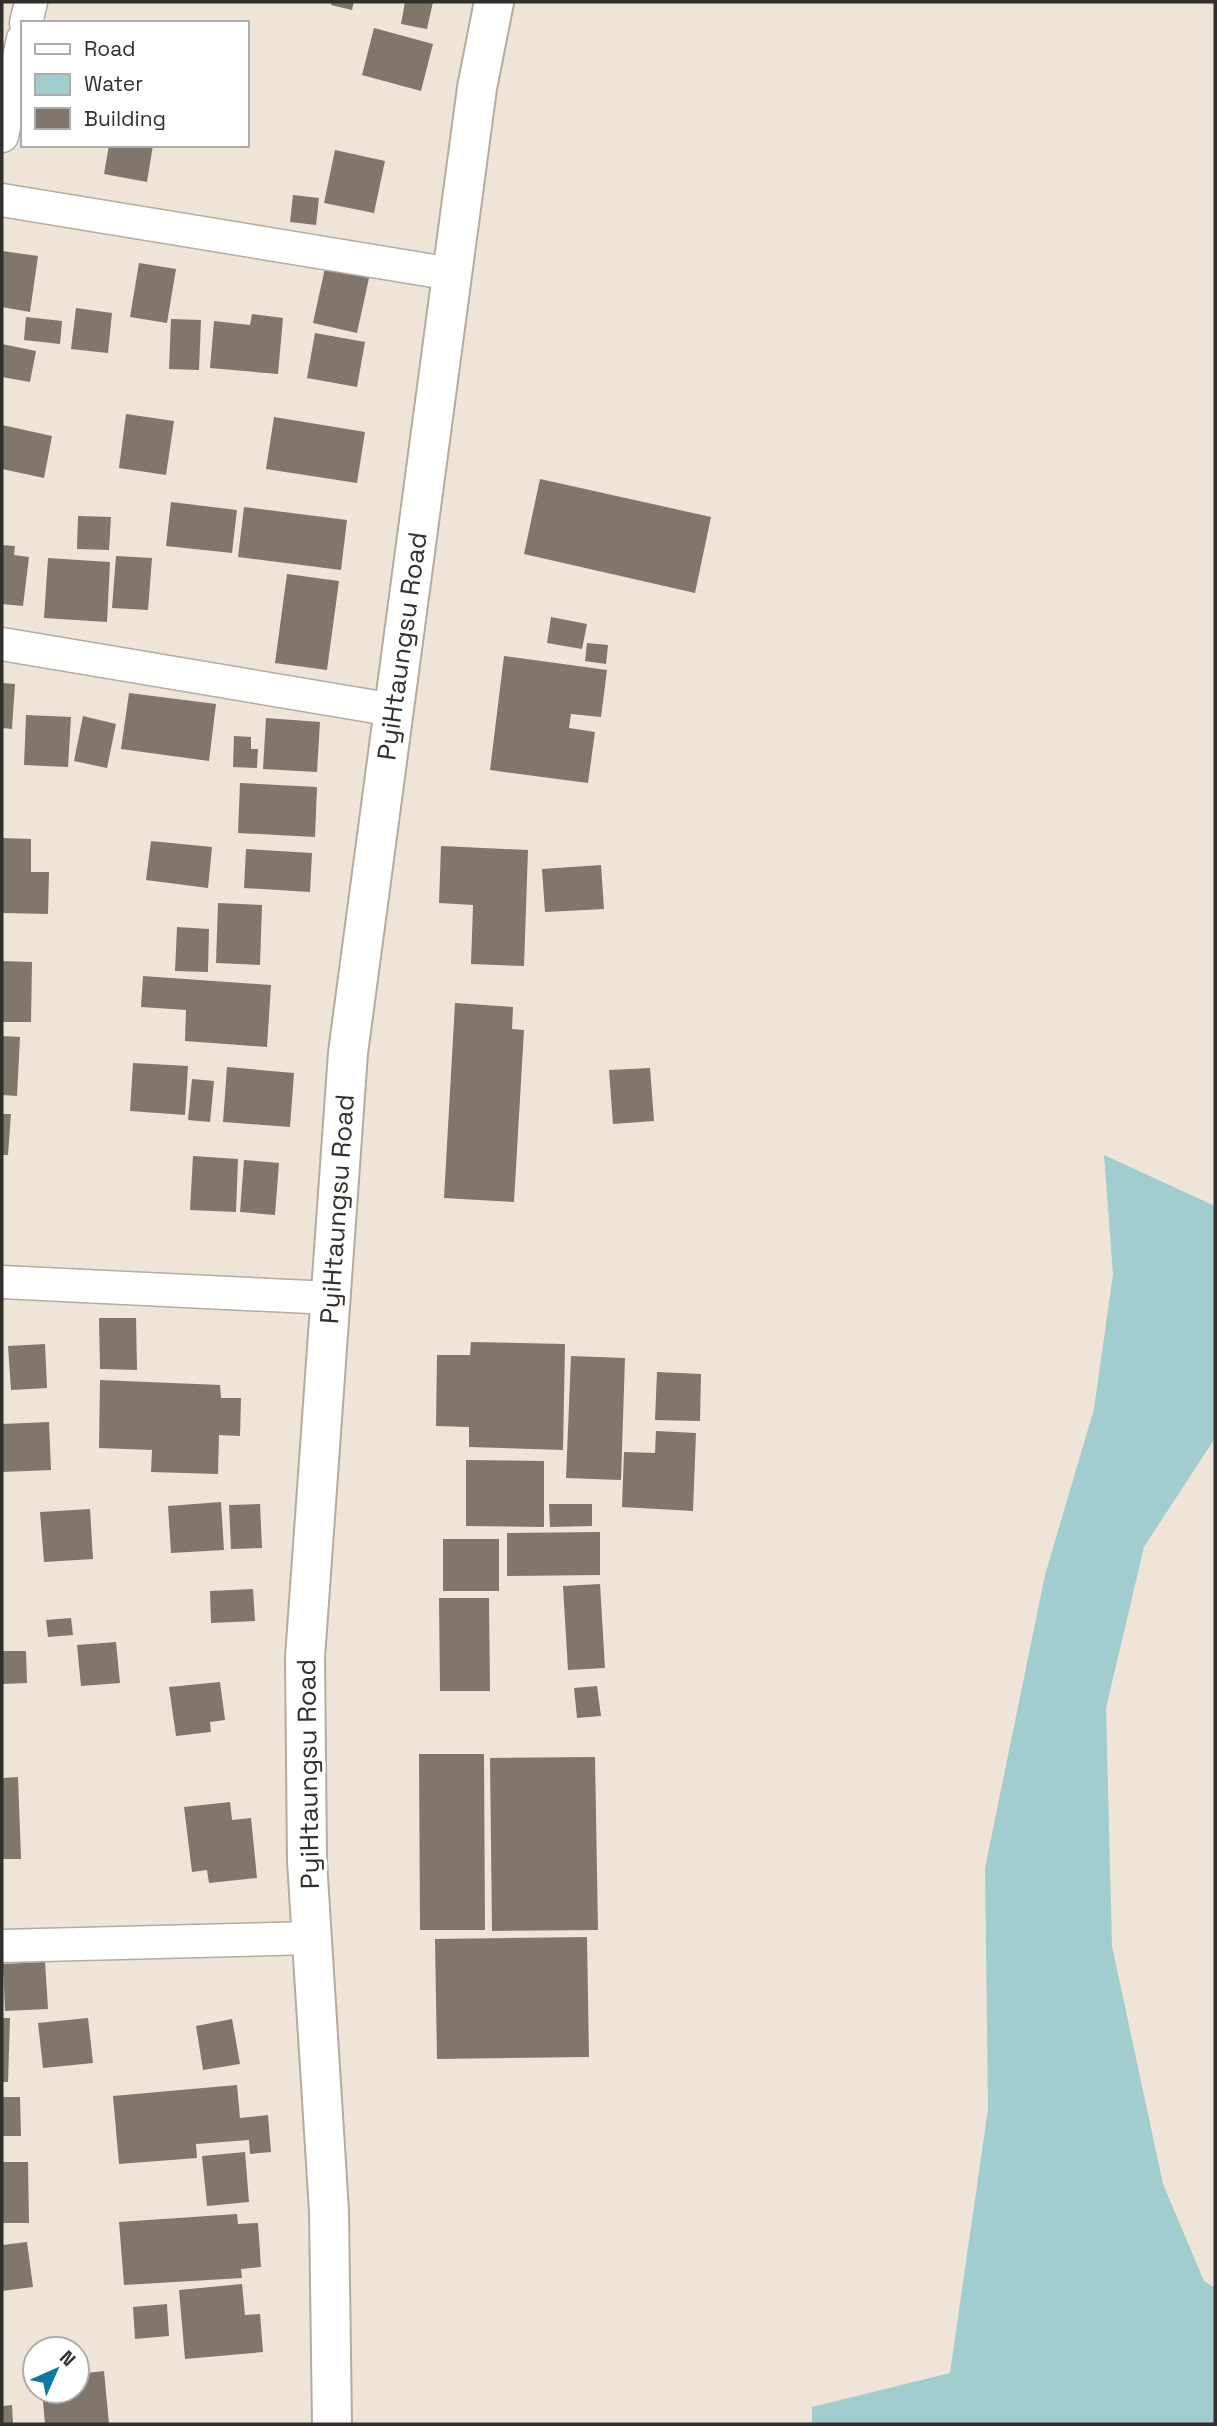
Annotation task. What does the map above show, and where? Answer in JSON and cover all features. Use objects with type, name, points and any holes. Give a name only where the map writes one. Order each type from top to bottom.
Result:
[{"type":"highway","name":"PyiHtaungsu Road","points":[[332,2424],[329,2211],[307,1861],[305,1658],[348,1053],[477,88],[494,2]]},
{"type":"street","points":[[26,21],[31,2]]},
{"type":"street","points":[[2,136],[21,48]]},
{"type":"street","points":[[2,200],[452,274]]},
{"type":"street","points":[[2,644],[394,710]]},
{"type":"street","points":[[2,1282],[330,1298]]},
{"type":"street","points":[[2,1946],[312,1938]]},
{"type":"water","points":[[1104,1155],[1215,1206],[1215,1438],[1144,1547],[1106,1708],[1112,1946],[1163,2184],[1204,2281],[1215,2288],[1215,2424],[812,2424],[812,2407],[950,2373],[988,2109],[985,1868],[1045,1575],[1094,1409],[1113,1274]]},
{"type":"building","points":[[332,2],[354,2],[352,10],[331,5]]},
{"type":"building","points":[[405,2],[433,2],[427,29],[401,24]]},
{"type":"building","points":[[374,28],[433,44],[421,91],[362,75]]},
{"type":"building","points":[[109,147],[153,147],[147,182],[104,174]]},
{"type":"building","points":[[335,150],[385,161],[374,213],[324,203]]},
{"type":"building","points":[[293,195],[319,198],[316,225],[290,222]]},
{"type":"building","points":[[2,251],[38,256],[30,312],[2,307]]},
{"type":"building","points":[[139,263],[176,269],[167,323],[130,317]]},
{"type":"building","points":[[325,268],[369,278],[357,333],[313,323]]},
{"type":"building","points":[[76,308],[112,313],[108,353],[71,349]]},
{"type":"building","points":[[252,314],[283,318],[278,374],[210,368],[214,321],[250,325]]},
{"type":"building","points":[[26,317],[62,321],[60,344],[24,340]]},
{"type":"building","points":[[171,319],[201,320],[199,370],[169,369]]},
{"type":"building","points":[[315,333],[365,342],[357,387],[307,378]]},
{"type":"building","points":[[2,344],[36,351],[30,382],[2,377]]},
{"type":"building","points":[[126,414],[174,421],[166,475],[119,468]]},
{"type":"building","points":[[274,417],[365,432],[357,483],[266,469]]},
{"type":"building","points":[[2,425],[52,436],[44,478],[2,469]]},
{"type":"building","points":[[540,479],[711,517],[695,593],[524,554]]},
{"type":"building","points":[[171,502],[237,510],[232,553],[166,546]]},
{"type":"building","points":[[244,507],[347,520],[341,570],[238,557]]},
{"type":"building","points":[[78,516],[111,517],[109,550],[77,549]]},
{"type":"building","points":[[2,545],[15,546],[14,555],[29,557],[23,606],[2,604]]},
{"type":"building","points":[[116,556],[152,558],[148,610],[112,608]]},
{"type":"building","points":[[48,558],[110,562],[107,622],[44,618]]},
{"type":"building","points":[[287,574],[339,581],[327,670],[275,663]]},
{"type":"building","points":[[551,617],[587,624],[582,649],[547,643]]},
{"type":"building","points":[[587,643],[608,645],[606,664],[585,661]]},
{"type":"building","points":[[504,656],[607,670],[601,717],[571,714],[569,728],[595,732],[588,783],[490,770]]},
{"type":"building","points":[[2,683],[15,684],[12,729],[2,728]]},
{"type":"building","points":[[129,693],[216,704],[209,761],[121,749]]},
{"type":"building","points":[[26,715],[71,717],[68,767],[24,765]]},
{"type":"building","points":[[83,716],[116,724],[107,768],[74,761]]},
{"type":"building","points":[[266,718],[320,722],[317,772],[263,769]]},
{"type":"building","points":[[234,736],[251,737],[251,749],[258,749],[257,768],[233,767]]},
{"type":"building","points":[[240,783],[317,787],[315,837],[238,833]]},
{"type":"building","points":[[2,838],[31,839],[31,872],[49,872],[48,914],[2,913]]},
{"type":"building","points":[[151,841],[212,847],[208,888],[146,880]]},
{"type":"building","points":[[441,846],[528,850],[524,966],[471,964],[473,905],[439,903]]},
{"type":"building","points":[[246,849],[312,853],[310,892],[244,888]]},
{"type":"building","points":[[601,865],[604,909],[545,912],[542,869]]},
{"type":"building","points":[[218,903],[262,905],[260,965],[216,963]]},
{"type":"building","points":[[177,927],[209,929],[208,972],[175,971]]},
{"type":"building","points":[[2,961],[32,962],[31,1022],[2,1022]]},
{"type":"building","points":[[143,976],[271,985],[267,1047],[185,1041],[186,1010],[141,1007]]},
{"type":"building","points":[[455,1003],[513,1007],[512,1029],[524,1030],[514,1202],[444,1198]]},
{"type":"building","points":[[2,1036],[20,1037],[17,1096],[2,1095]]},
{"type":"building","points":[[133,1063],[188,1066],[185,1115],[130,1111]]},
{"type":"building","points":[[227,1067],[294,1073],[290,1127],[223,1122]]},
{"type":"building","points":[[650,1068],[654,1121],[613,1124],[609,1070]]},
{"type":"building","points":[[192,1079],[214,1081],[210,1122],[188,1120]]},
{"type":"building","points":[[2,1114],[11,1114],[8,1155],[2,1155]]},
{"type":"building","points":[[193,1156],[238,1159],[236,1212],[190,1210]]},
{"type":"building","points":[[244,1160],[279,1163],[275,1215],[240,1212]]},
{"type":"building","points":[[99,1318],[136,1318],[137,1370],[100,1369]]},
{"type":"building","points":[[471,1342],[565,1344],[563,1450],[469,1447],[469,1427],[436,1426],[437,1355],[470,1355]]},
{"type":"building","points":[[45,1344],[47,1388],[11,1390],[8,1346]]},
{"type":"building","points":[[571,1356],[625,1358],[621,1480],[566,1478]]},
{"type":"building","points":[[657,1372],[701,1374],[700,1421],[655,1420]]},
{"type":"building","points":[[100,1380],[220,1385],[221,1398],[241,1398],[240,1436],[219,1435],[218,1474],[151,1472],[152,1450],[99,1448]]},
{"type":"building","points":[[49,1422],[51,1470],[2,1472],[2,1424]]},
{"type":"building","points":[[656,1431],[696,1433],[693,1511],[622,1507],[624,1452],[655,1453]]},
{"type":"building","points":[[466,1460],[544,1461],[544,1527],[466,1526]]},
{"type":"building","points":[[221,1502],[224,1550],[171,1553],[168,1506]]},
{"type":"building","points":[[260,1504],[262,1548],[231,1549],[229,1505]]},
{"type":"building","points":[[549,1504],[592,1504],[592,1526],[550,1527]]},
{"type":"building","points":[[90,1509],[93,1559],[44,1562],[40,1512]]},
{"type":"building","points":[[600,1532],[600,1575],[507,1576],[507,1533]]},
{"type":"building","points":[[443,1539],[499,1539],[499,1591],[443,1591]]},
{"type":"building","points":[[600,1584],[605,1668],[568,1670],[563,1586]]},
{"type":"building","points":[[253,1589],[255,1621],[211,1623],[210,1591]]},
{"type":"building","points":[[439,1598],[489,1598],[490,1691],[440,1691]]},
{"type":"building","points":[[71,1618],[73,1635],[48,1637],[46,1620]]},
{"type":"building","points":[[116,1642],[120,1683],[81,1686],[77,1645]]},
{"type":"building","points":[[2,1651],[26,1651],[27,1683],[2,1684]]},
{"type":"building","points":[[220,1682],[225,1720],[210,1722],[211,1732],[176,1736],[169,1687]]},
{"type":"building","points":[[597,1686],[601,1716],[577,1718],[574,1688]]},
{"type":"building","points":[[419,1754],[484,1754],[485,1930],[420,1930]]},
{"type":"building","points":[[595,1757],[598,1930],[492,1931],[490,1758]]},
{"type":"building","points":[[18,1777],[21,1859],[2,1859],[2,1778]]},
{"type":"building","points":[[230,1802],[232,1820],[251,1818],[257,1878],[209,1883],[207,1870],[192,1872],[184,1807]]},
{"type":"building","points":[[587,1937],[589,2057],[437,2059],[435,1939]]},
{"type":"building","points":[[45,1962],[48,2009],[5,2011],[3,1964]]},
{"type":"building","points":[[2,2018],[10,2018],[8,2082],[2,2082]]},
{"type":"building","points":[[88,2018],[93,2063],[43,2068],[38,2023]]},
{"type":"building","points":[[232,2019],[240,2064],[203,2070],[196,2026]]},
{"type":"building","points":[[237,2085],[240,2118],[268,2115],[271,2152],[250,2154],[249,2140],[196,2144],[197,2158],[119,2164],[113,2096]]},
{"type":"building","points":[[2,2097],[20,2097],[21,2136],[2,2136]]},
{"type":"building","points":[[245,2152],[249,2202],[207,2206],[202,2156]]},
{"type":"building","points":[[2,2162],[28,2162],[29,2223],[2,2223]]},
{"type":"building","points":[[237,2214],[238,2224],[258,2223],[261,2267],[241,2269],[242,2278],[124,2285],[119,2222]]},
{"type":"building","points":[[27,2242],[33,2287],[2,2291],[2,2245]]},
{"type":"building","points":[[242,2284],[245,2315],[260,2314],[263,2352],[185,2359],[179,2290]]},
{"type":"building","points":[[167,2304],[169,2336],[135,2339],[133,2307]]},
{"type":"building","points":[[104,2371],[109,2424],[45,2424],[43,2405],[91,2405],[91,2372]]},
{"type":"building","points":[[12,2405],[13,2424],[2,2424],[2,2406]]}]
